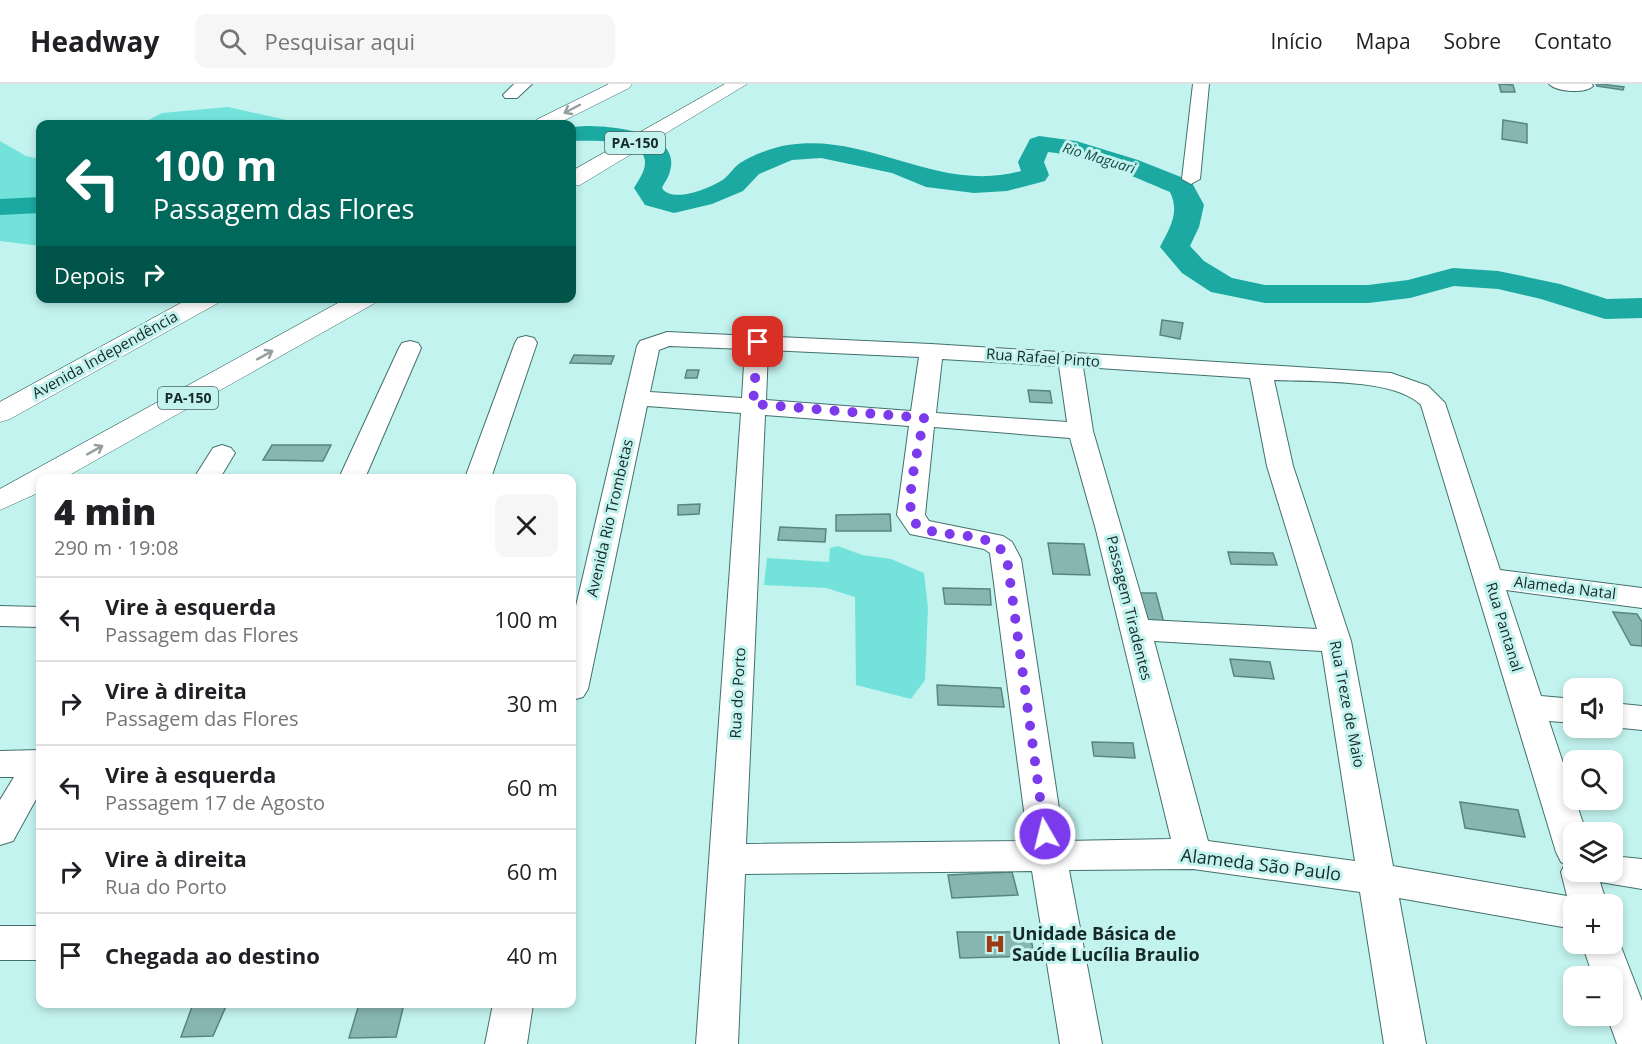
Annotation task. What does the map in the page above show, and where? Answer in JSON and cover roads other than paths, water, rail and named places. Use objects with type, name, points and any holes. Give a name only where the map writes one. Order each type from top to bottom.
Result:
[{"type":"main road","points":[[551,120],[623,84]]},
{"type":"main road","name":"PA-150","points":[[576,178],[738,84]]},
{"type":"main road","name":"Avenida Independência","points":[[0,412],[201,303]]},
{"type":"main road","name":"PA-150","points":[[51,474],[357,303]]},
{"type":"main road","name":"PA-150","points":[[0,501],[36,482]]},
{"type":"street","points":[[511,95],[524,84]]},
{"type":"street","points":[[1191,179],[1201,84]]},
{"type":"street","points":[[1557,84],[1585,85]]},
{"type":"street","name":"Rua Rafael Pinto","points":[[648,346],[667,339],[758,342],[1390,380],[1415,388],[1426,394],[1433,403]]},
{"type":"street","name":"Rua do Porto","points":[[717,1044],[758,342]]},
{"type":"street","points":[[479,474],[526,344]]},
{"type":"street","name":"Avenida Rio Trombetas","points":[[576,648],[579,617],[638,398],[648,346]]},
{"type":"street","points":[[354,474],[410,348]]},
{"type":"street","points":[[931,351],[911,515],[916,524],[929,531],[993,542],[1002,548],[1007,559],[1048,857],[1081,1044]]},
{"type":"street","name":"Passagem Tiradentes","points":[[1070,361],[1081,431],[1110,530],[1193,854]]},
{"type":"street","name":"Rua Treze de Maio","points":[[1260,371],[1280,466],[1336,641],[1379,879],[1405,1044]]},
{"type":"street","points":[[638,398],[753,404],[1081,431]]},
{"type":"street","name":"Rua Pantanal","points":[[1433,403],[1564,822]]},
{"type":"street","points":[[209,474],[222,453]]},
{"type":"street","name":"Alameda Natal","points":[[1488,578],[1642,598]]},
{"type":"street","points":[[0,616],[36,617]]},
{"type":"street","points":[[1134,630],[1336,641]]},
{"type":"street","points":[[1528,707],[1563,710]]},
{"type":"street","points":[[1623,716],[1642,718]]},
{"type":"street","points":[[0,764],[36,764]]},
{"type":"street","points":[[0,831],[36,771]]},
{"type":"street","name":"Alameda São Paulo","points":[[729,859],[1193,854],[1379,879],[1563,911]]},
{"type":"street","points":[[1623,872],[1642,874]]},
{"type":"street","points":[[0,943],[36,943]]},
{"type":"street","points":[[1605,954],[1638,1044]]},
{"type":"street","points":[[506,1044],[512,1008]]},
{"type":"waterway","name":"Rio Maguari","points":[[576,134],[621,136],[650,146],[658,156],[658,170],[648,188],[655,199],[674,205],[702,198],[733,185],[750,168],[787,153],[821,150],[900,167],[926,179],[974,185],[1007,183],[1036,175],[1031,162],[1039,144],[1058,145],[1094,153],[1181,187],[1190,205],[1185,227],[1175,247],[1193,267],[1222,285],[1265,294],[1368,294],[1410,289],[1453,277],[1498,280],[1549,291],[1605,309],[1642,308]]},
{"type":"waterway","name":"Rio Maguari","points":[[0,207],[36,205]]},
{"type":"place","name":"Unidade Básica de Saúde Lucília Braulio","points":[[995,944]]}]
